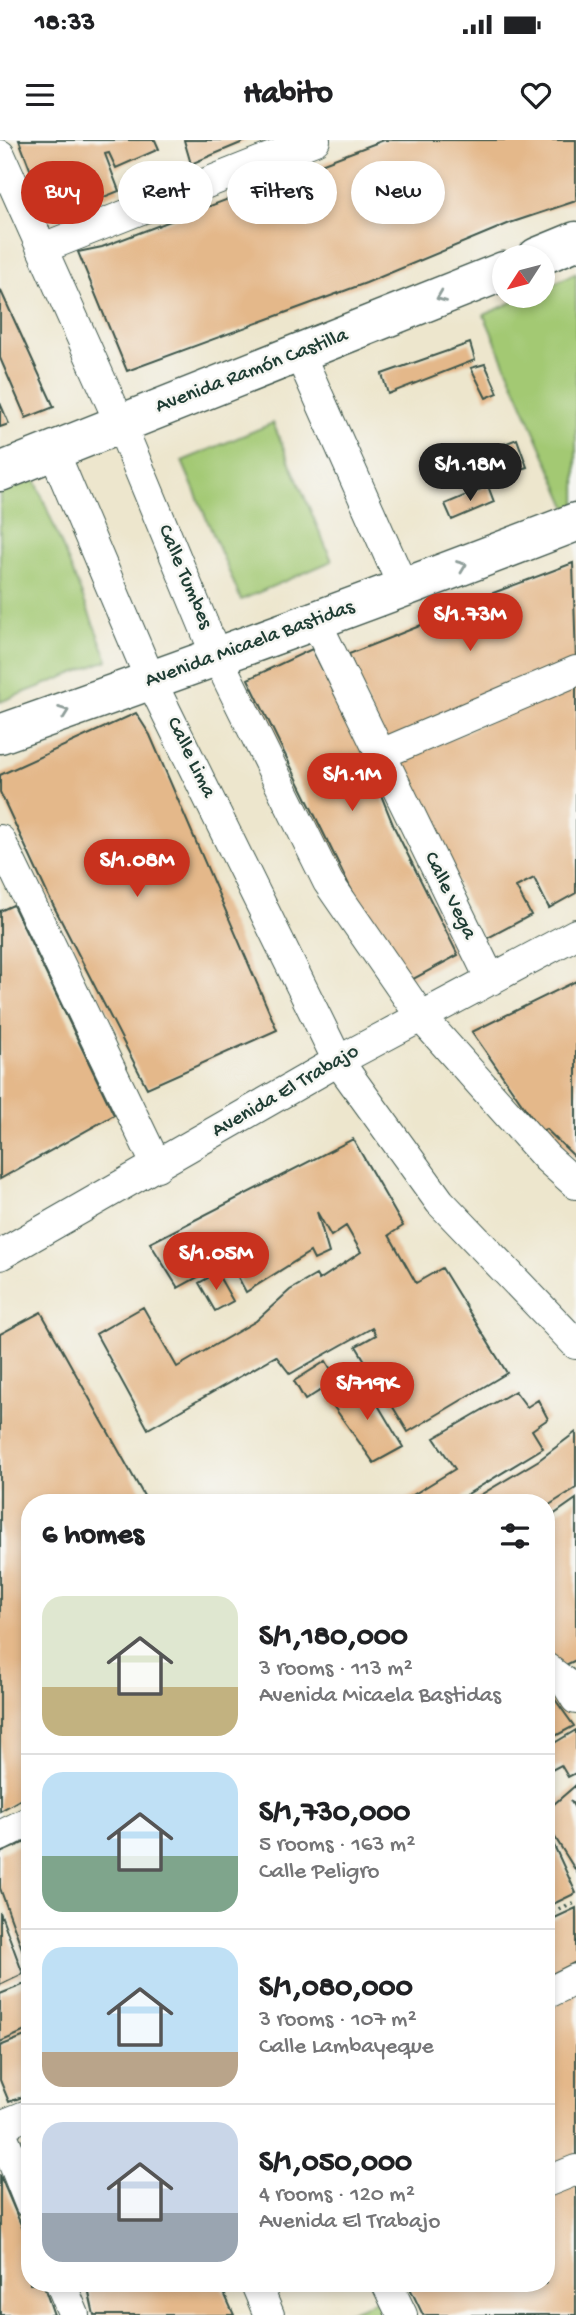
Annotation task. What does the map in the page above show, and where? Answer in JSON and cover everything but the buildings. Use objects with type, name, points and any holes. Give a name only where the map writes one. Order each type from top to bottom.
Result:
[{"type":"main road","points":[[555,250],[576,241]]},
{"type":"main road","name":"Avenida Ramón Castilla","points":[[0,472],[300,355],[492,276]]},
{"type":"main road","name":"Avenida Micaela Bastidas","points":[[0,734],[216,655],[316,622],[576,522]]},
{"type":"street","points":[[43,248],[315,140]]},
{"type":"street","name":"Calle Tumbes","points":[[0,155],[120,423],[216,655],[328,882],[422,1018],[547,1158],[576,1184]]},
{"type":"street","points":[[300,355],[404,589]]},
{"type":"street","name":"Calle Lima","points":[[53,450],[151,681],[338,1061],[440,1202],[576,1344]]},
{"type":"street","name":"Calle Vega","points":[[316,622],[491,980]]},
{"type":"street","points":[[379,755],[576,671]]},
{"type":"street","points":[[0,840],[157,1166]]},
{"type":"street","name":"Avenida El Trabajo","points":[[0,1255],[338,1061],[576,934]]},
{"type":"street","points":[[555,1675],[566,1683],[576,1699]]},
{"type":"street","points":[[0,1836],[21,1826]]},
{"type":"street","points":[[555,1990],[576,1979]]},
{"type":"street","points":[[21,2118],[0,2127],[21,2181]]},
{"type":"street","points":[[555,2178],[576,2170]]},
{"type":"street","points":[[64,2292],[74,2315]]},
{"type":"street","points":[[259,2292],[269,2315]]},
{"type":"street","points":[[391,2292],[402,2315]]},
{"type":"path","points":[[555,1911],[576,1902]]},
{"type":"green space","points":[[576,273],[576,506],[568,509],[484,315],[499,308],[555,308],[555,283]]},
{"type":"green space","points":[[273,423],[332,561],[241,600],[182,461]]},
{"type":"green space","points":[[35,479],[108,660],[0,702],[0,493]]},
{"type":"green space","points":[[379,2300],[385,2315],[341,2315]]}]
